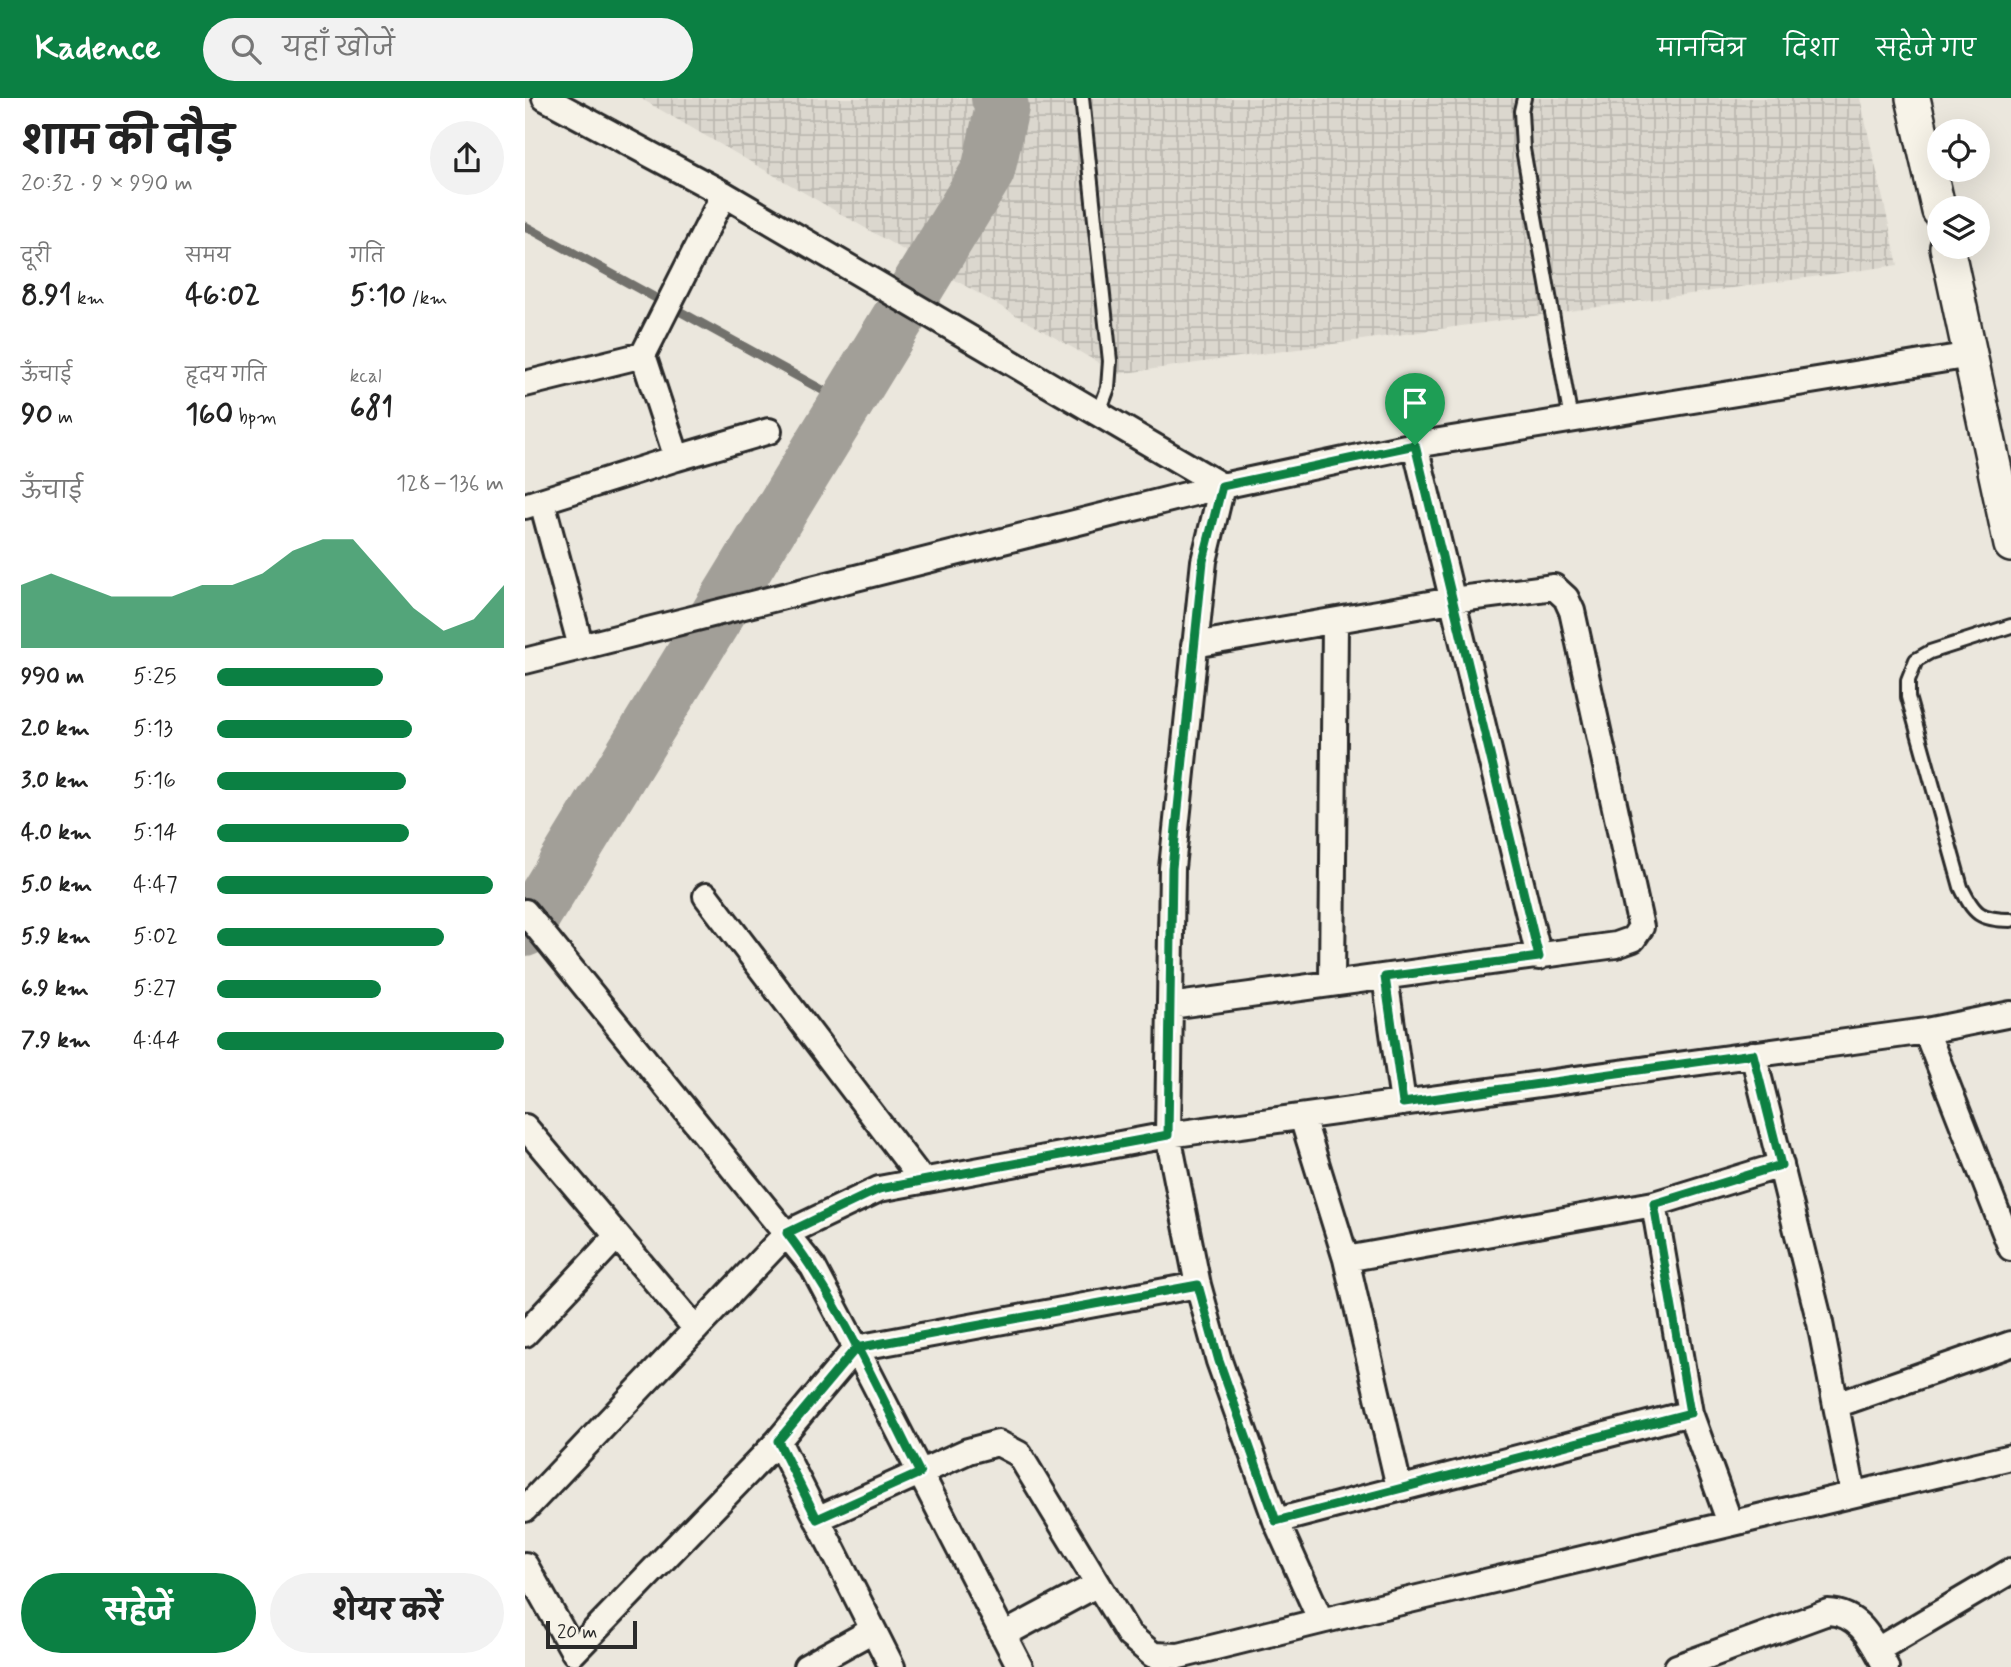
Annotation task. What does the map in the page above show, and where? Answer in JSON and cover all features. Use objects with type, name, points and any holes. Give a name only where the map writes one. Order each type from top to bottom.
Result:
[{"type":"main road","points":[[1913,98],[1936,196]]},
{"type":"main road","points":[[1950,259],[2010,534]]},
{"type":"street","points":[[545,98],[724,194],[1222,486]]},
{"type":"street","points":[[677,458],[649,344],[724,194]]},
{"type":"street","points":[[525,384],[649,344]]},
{"type":"street","points":[[525,661],[1222,486],[1415,445],[1971,355]]},
{"type":"street","points":[[581,647],[534,504],[769,431]]},
{"type":"street","points":[[1415,445],[1539,957]]},
{"type":"street","points":[[1222,486],[1203,561],[1172,868],[1168,1135],[1198,1285],[1219,1361],[1276,1521],[1321,1621]]},
{"type":"street","points":[[1170,1006],[1616,945],[1633,939],[1641,927],[1572,611],[1566,598],[1554,587],[1452,600],[1194,645]]},
{"type":"street","points":[[1332,984],[1335,621]]},
{"type":"street","points":[[706,896],[922,1180]]},
{"type":"street","points":[[525,912],[813,1267],[1020,1667]]},
{"type":"street","points":[[1385,977],[1403,1103]]},
{"type":"street","points":[[525,1509],[787,1233],[879,1189],[1168,1135],[1926,1031],[2011,1014]]},
{"type":"street","points":[[1926,1031],[2011,1248]]},
{"type":"street","points":[[1753,1054],[1820,1323],[1853,1493]]},
{"type":"street","points":[[1302,1117],[1346,1259],[1399,1487]]},
{"type":"street","points":[[525,1127],[696,1329]]},
{"type":"street","points":[[1346,1259],[1654,1204],[1781,1165]]},
{"type":"street","points":[[1654,1204],[1690,1413],[1730,1523]]},
{"type":"street","points":[[530,1318],[617,1236]]},
{"type":"street","points":[[525,1565],[577,1660],[778,1441],[856,1348],[1198,1285]]},
{"type":"street","points":[[1836,1405],[2011,1344]]},
{"type":"street","points":[[1276,1521],[1690,1413]]},
{"type":"street","points":[[778,1441],[892,1667]]},
{"type":"street","points":[[817,1519],[968,1451],[998,1443],[1019,1454],[1129,1635],[1153,1654],[1179,1656],[2011,1457]]},
{"type":"street","points":[[1680,1667],[1828,1612],[1843,1613],[1858,1622],[1881,1658],[2011,1571]]},
{"type":"street","points":[[1003,1635],[1098,1584]]},
{"type":"street","points":[[806,1667],[873,1630]]},
{"type":"lane","points":[[1083,98],[1111,360],[1108,388],[1099,412]]},
{"type":"lane","points":[[1524,98],[1521,111],[1523,149],[1571,420]]},
{"type":"lane","points":[[2011,626],[1930,652],[1916,660],[1908,680],[1908,697],[1972,911],[1987,919],[2011,920]]},
{"type":"shaded area","points":[[640,98],[1860,98],[1898,265],[1118,374]]},
{"type":"waterway","points":[[525,930],[988,171],[1002,107],[998,98]]},
{"type":"waterway","points":[[525,226],[846,403]]},
{"type":"route","points":[[1415,445],[1222,486],[1203,561],[1172,868],[1168,1135],[956,1172],[879,1189],[787,1233],[813,1267],[856,1348],[920,1473],[817,1519],[778,1441],[856,1348],[1198,1285],[1219,1361],[1276,1521],[1690,1413],[1654,1204],[1781,1165],[1753,1054],[1403,1103],[1385,977],[1539,957],[1415,445]]}]
